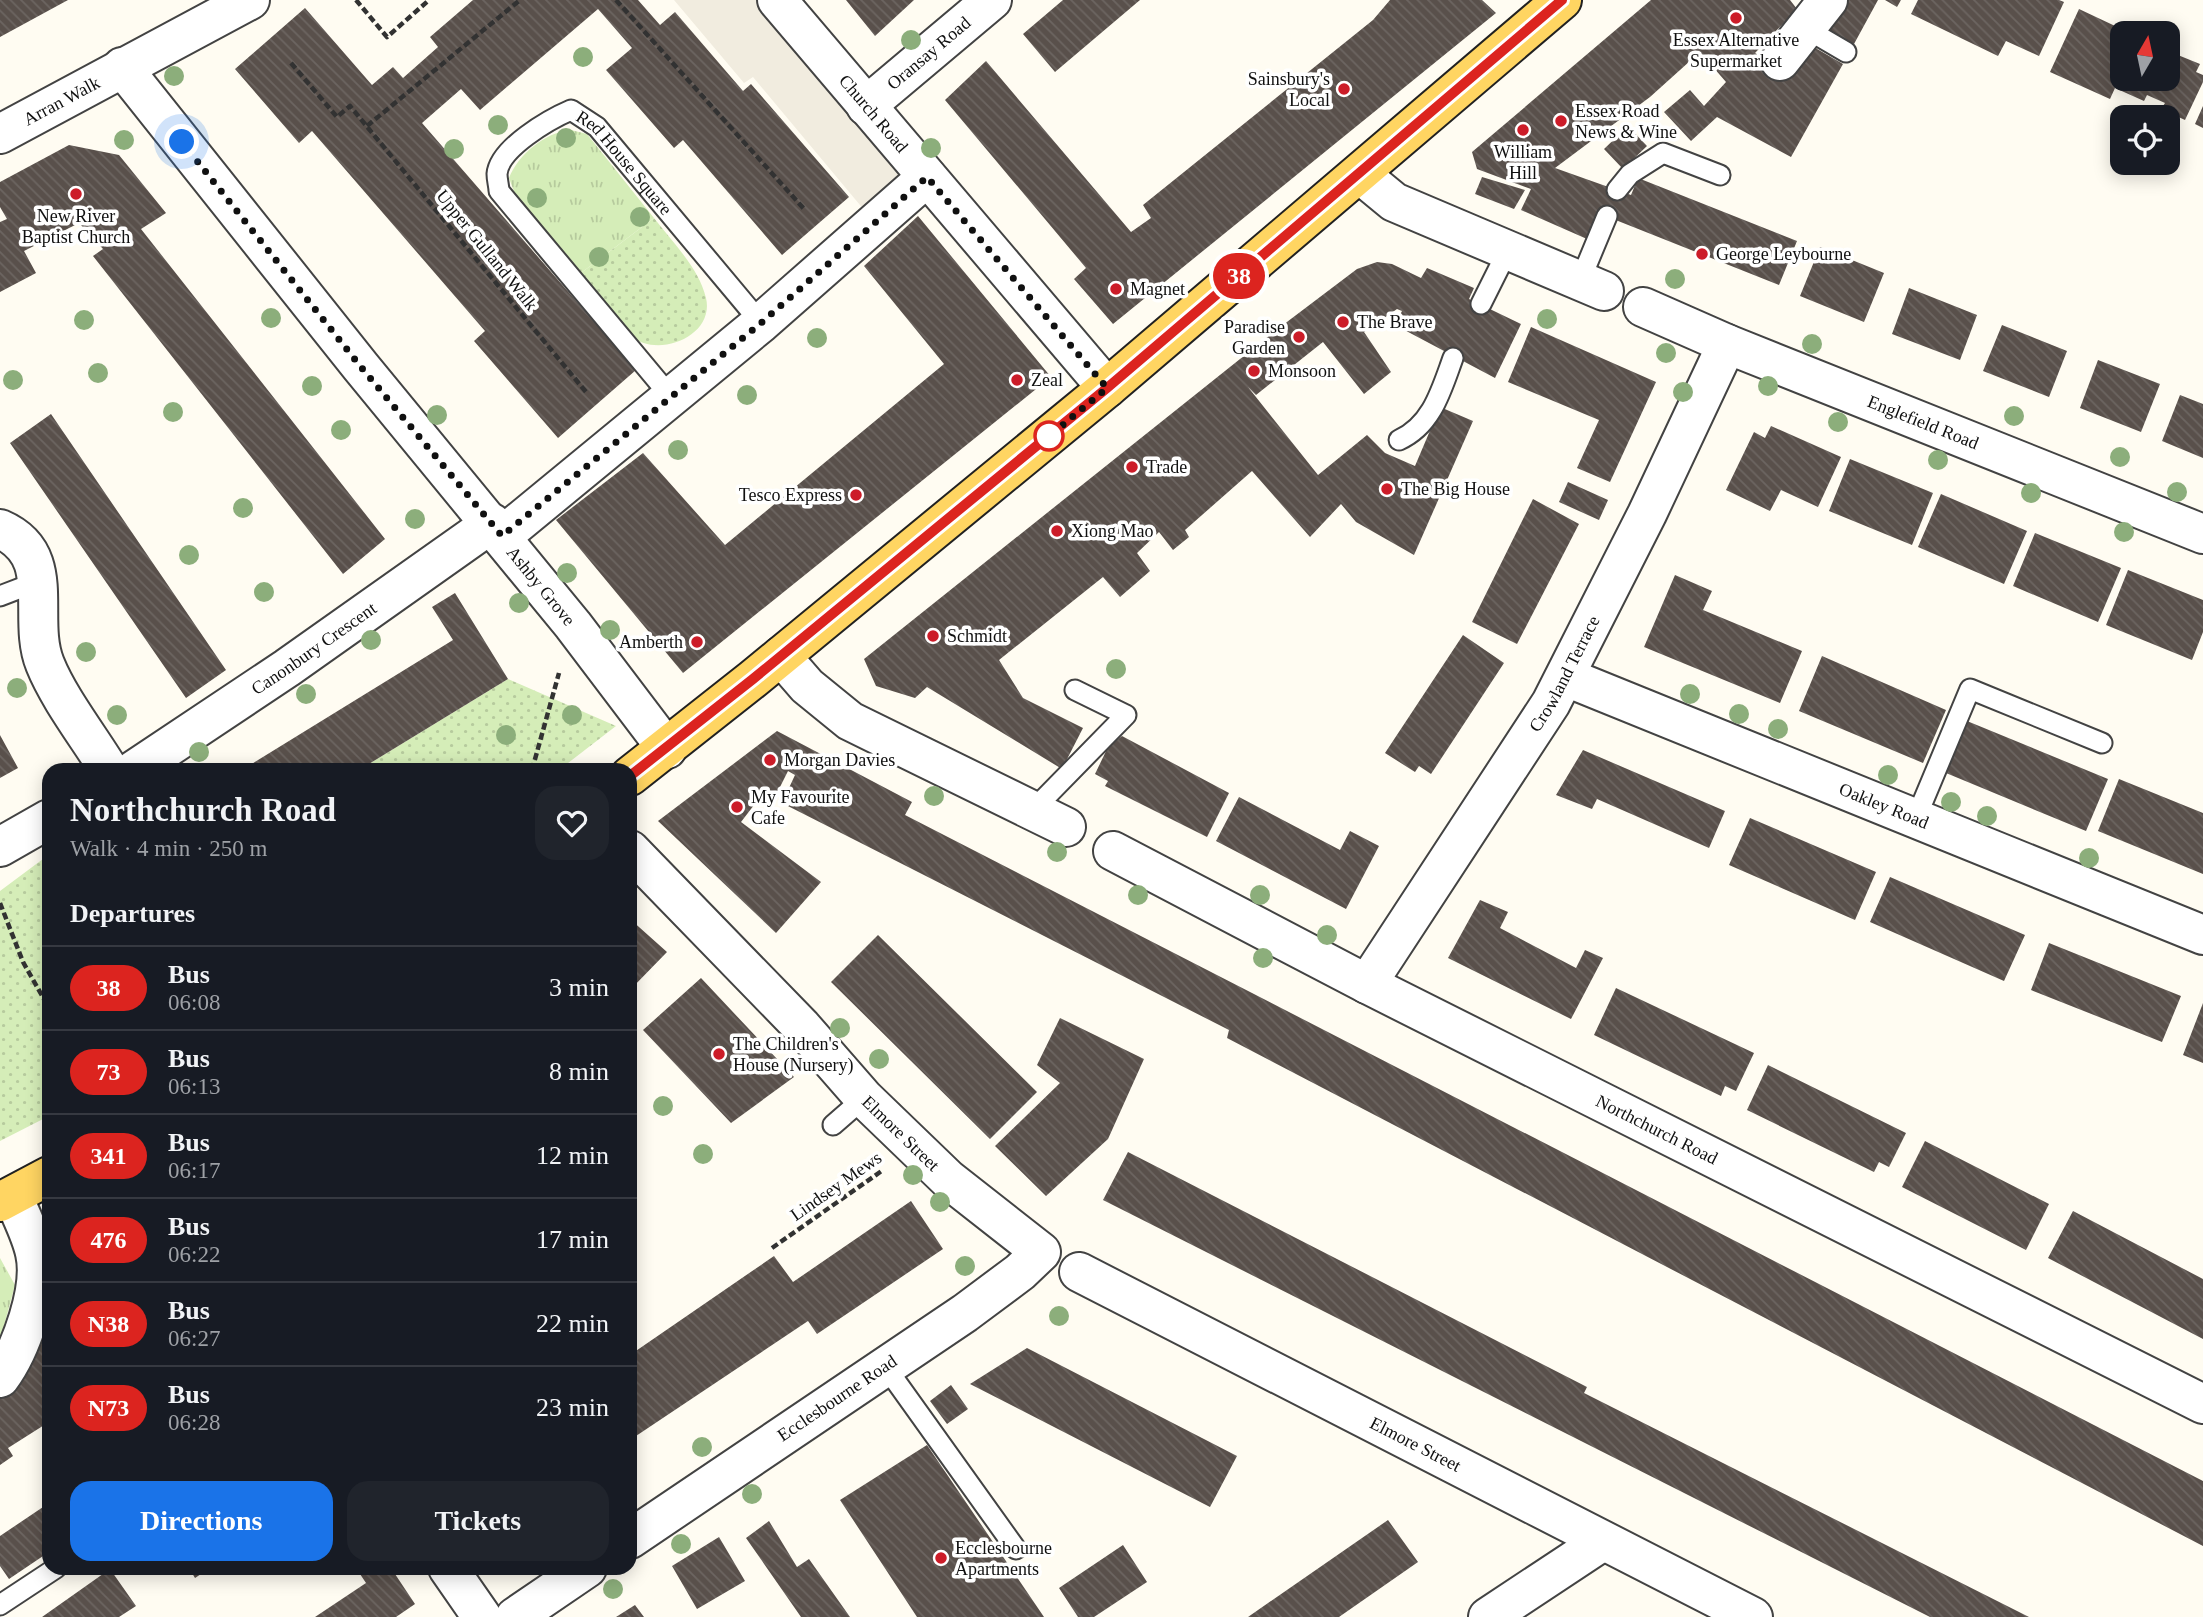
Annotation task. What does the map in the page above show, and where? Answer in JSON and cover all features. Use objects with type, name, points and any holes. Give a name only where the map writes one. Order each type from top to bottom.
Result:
[{"type":"main road","points":[[637,770],[667,749],[1107,388],[1360,174],[1550,4]]},
{"type":"main road","points":[[6,1199],[42,1180]]},
{"type":"street","name":"Arran Walk","points":[[0,134],[250,0]]},
{"type":"street","name":"Church Road","points":[[777,0],[1107,388]]},
{"type":"street","name":"Oransay Road","points":[[866,106],[992,0]]},
{"type":"street","points":[[1780,61],[1817,14]]},
{"type":"street","name":"Ashby Grove","points":[[122,67],[361,367],[497,529],[667,749]]},
{"type":"street","points":[[1360,174],[1394,202],[1592,286]]},
{"type":"street","points":[[497,529],[671,397],[761,323],[927,177]]},
{"type":"street","name":"Englefield Road","points":[[1643,307],[1727,344],[2203,534]]},
{"type":"street","name":"Crowland Terrace","points":[[1367,984],[1509,770],[1566,677],[1727,344]]},
{"type":"street","points":[[0,529],[26,549],[38,581],[39,645],[45,665],[105,763]]},
{"type":"street","name":"Canonbury Crescent","points":[[144,763],[497,529]]},
{"type":"street","points":[[781,656],[835,712],[889,742],[1066,827]]},
{"type":"street","name":"Oakley Road","points":[[1566,677],[2203,934]]},
{"type":"street","points":[[0,847],[42,823]]},
{"type":"street","name":"Northchurch Road","points":[[1113,850],[1367,984],[2203,1404]]},
{"type":"street","name":"Elmore Street","points":[[637,857],[802,1027],[864,1098],[948,1179],[1041,1252]]},
{"type":"street","points":[[0,1378],[28,1320],[36,1254],[6,1199]]},
{"type":"street","name":"Ecclesbourne Road","points":[[637,1534],[965,1313],[1020,1272],[1041,1252]]},
{"type":"street","name":"Elmore Street","points":[[1079,1272],[1753,1617]]},
{"type":"street","points":[[1488,1617],[1603,1541]]},
{"type":"street","points":[[453,1575],[482,1617]]},
{"type":"street","points":[[515,1617],[577,1575]]},
{"type":"lane","points":[[1817,14],[1846,52]]},
{"type":"lane","name":"Red House Square","points":[[671,397],[499,191],[497,173],[507,154],[545,121],[571,110],[597,127],[761,323]]},
{"type":"lane","points":[[1617,190],[1630,174],[1663,153],[1720,175]]},
{"type":"lane","points":[[1592,286],[1606,216]]},
{"type":"lane","points":[[1480,304],[1507,251]]},
{"type":"lane","points":[[1399,440],[1417,432],[1438,399],[1453,358]]},
{"type":"lane","points":[[0,596],[38,581]]},
{"type":"lane","points":[[1916,818],[1970,689],[2102,743]]},
{"type":"lane","points":[[1032,811],[1126,715],[1075,690]]},
{"type":"lane","points":[[833,1125],[864,1098]]},
{"type":"lane","points":[[885,1366],[1016,1549]]},
{"type":"lane","points":[[0,1605],[45,1575]]},
{"type":"path","points":[[356,0],[387,37],[429,0]]},
{"type":"path","points":[[367,126],[520,0]]},
{"type":"path","points":[[616,0],[804,210]]},
{"type":"path","name":"Upper Gulland Walk","points":[[290,63],[337,117],[350,106],[586,392]]},
{"type":"path","points":[[534,763],[573,625]]},
{"type":"path","points":[[0,903],[23,962],[42,996]]},
{"type":"path","name":"Lindsey Mews","points":[[772,1248],[916,1147]]},
{"type":"green space","points":[[571,130],[587,134],[654,218],[581,273],[516,197],[509,178],[519,161],[534,146],[552,135]]},
{"type":"green space","points":[[654,218],[698,276],[706,298],[702,323],[693,333],[682,340],[655,345],[642,343],[631,336],[581,273]]},
{"type":"green space","points":[[508,679],[616,726],[568,763],[370,763]]},
{"type":"green space","points":[[42,860],[42,1120],[0,1141],[0,891]]},
{"type":"green space","points":[[0,1258],[15,1285],[0,1341]]},
{"type":"shaded area","points":[[674,0],[777,0],[927,177],[875,223],[753,77],[744,83]]},
{"type":"building","points":[[0,0],[68,0],[0,37]]},
{"type":"building","points":[[473,0],[638,0],[660,25],[675,12],[743,91],[751,84],[849,197],[782,255],[683,140],[674,148],[606,70],[632,48],[598,9],[480,110],[461,89],[422,123],[636,370],[558,438],[474,341],[485,331],[312,131],[299,143],[235,69],[305,8],[372,85],[393,67],[403,78],[438,47],[430,37]]},
{"type":"building","points":[[846,0],[914,0],[875,36]]},
{"type":"building","points":[[1063,0],[1140,0],[1055,72],[1023,34]]},
{"type":"building","points":[[1390,0],[1482,0],[1496,13],[1113,324],[1074,279],[1086,268],[945,100],[986,61],[1131,232],[1151,218],[1143,205],[1373,20]]},
{"type":"building","points":[[1651,0],[1790,0],[1797,9],[1755,53],[1789,73],[1805,42],[1843,64],[1791,157],[1717,117],[1691,141],[1664,112],[1690,90],[1704,106],[1726,82],[1700,52],[1650,97],[1555,168],[1631,195],[1638,178],[1797,241],[1779,285],[1598,213],[1587,239],[1521,210],[1531,189],[1477,169],[1472,152]]},
{"type":"building","points":[[1846,0],[1878,0],[1854,44],[1829,30]]},
{"type":"building","points":[[1885,0],[1901,0],[1897,7]]},
{"type":"building","points":[[1918,0],[2064,2],[2039,56],[2006,41],[1998,56],[1911,14]]},
{"type":"building","points":[[2079,9],[2110,24],[2110,91],[2114,91],[2110,99],[2050,72]]},
{"type":"building","points":[[2180,56],[2200,64],[2196,72],[2203,75],[2203,82],[2185,120],[2180,118],[2180,105],[2164,105],[2165,103],[2147,95],[2144,101],[2122,91],[2180,91]]},
{"type":"building","points":[[2203,106],[2203,128],[2195,124]]},
{"type":"building","points":[[1628,126],[1647,146],[1623,169],[1604,149]]},
{"type":"building","points":[[69,145],[119,155],[166,213],[141,229],[385,539],[343,574],[93,256],[103,249],[79,223],[24,251],[36,273],[0,292],[0,222],[7,219],[0,207],[0,182]]},
{"type":"building","points":[[1482,177],[1525,190],[1514,209],[1475,194]]},
{"type":"building","points":[[918,216],[1051,377],[683,673],[556,520],[643,453],[725,545],[944,364],[864,266]]},
{"type":"building","points":[[1820,247],[1884,273],[1864,322],[1800,296]]},
{"type":"building","points":[[1377,262],[1392,264],[1421,278],[1427,268],[1474,288],[1469,299],[1521,324],[1495,378],[1395,325],[1402,311],[1397,309],[1364,332],[1391,372],[1364,394],[1323,342],[1256,395],[1248,387],[1318,475],[1367,435],[1385,453],[1415,466],[1440,407],[1473,421],[1414,555],[1356,522],[1341,504],[1310,537],[1252,471],[1185,530],[1189,537],[1173,550],[1159,532],[1137,553],[1150,571],[1120,597],[1103,577],[999,660],[1023,698],[1083,728],[1062,769],[927,687],[915,698],[876,686],[864,659],[1275,331],[1357,269]]},
{"type":"building","points":[[1909,288],[1977,315],[1960,360],[1892,334]]},
{"type":"building","points":[[2002,325],[2067,351],[2049,397],[1983,371]]},
{"type":"building","points":[[1531,327],[1656,382],[1610,482],[1577,468],[1599,420],[1508,382]]},
{"type":"building","points":[[2098,360],[2160,384],[2141,432],[2080,408]]},
{"type":"building","points":[[2180,395],[2203,404],[2203,458],[2162,441]]},
{"type":"building","points":[[51,414],[226,670],[186,698],[10,443]]},
{"type":"building","points":[[1771,426],[1841,457],[1818,507],[1781,490],[1770,511],[1726,490],[1754,432],[1765,438]]},
{"type":"building","points":[[1850,459],[1933,493],[1912,545],[1829,511]]},
{"type":"building","points":[[1568,482],[1608,500],[1599,520],[1559,502]]},
{"type":"building","points":[[1941,494],[2027,531],[2004,584],[1918,547]]},
{"type":"building","points":[[1533,499],[1579,524],[1517,644],[1472,622]]},
{"type":"building","points":[[2035,533],[2121,568],[2098,622],[2013,586]]},
{"type":"building","points":[[2128,570],[2203,600],[2203,632],[2192,660],[2106,625]]},
{"type":"building","points":[[1675,575],[1712,591],[1703,610],[1802,651],[1780,703],[1644,647]]},
{"type":"building","points":[[455,593],[508,679],[370,763],[253,763],[453,640],[432,607]]},
{"type":"building","points":[[1463,635],[1504,663],[1431,774],[1419,766],[1415,772],[1385,753]]},
{"type":"building","points":[[1822,656],[1946,710],[1923,763],[1799,711]]},
{"type":"building","points":[[1967,721],[2108,779],[2086,831],[1946,773]]},
{"type":"building","points":[[777,731],[912,802],[905,815],[2203,1481],[2203,1546],[1227,1038],[1229,1030],[782,803],[795,775],[788,771],[774,799],[764,792],[741,822],[821,882],[776,933],[658,821]]},
{"type":"building","points":[[0,735],[18,768],[0,778]]},
{"type":"building","points":[[1122,736],[1229,793],[1207,837],[1105,786],[1108,781],[1095,774],[1108,747]]},
{"type":"building","points":[[1583,750],[1725,811],[1709,848],[1597,799],[1592,809],[1556,795]]},
{"type":"building","points":[[2119,779],[2203,813],[2203,874],[2098,831]]},
{"type":"building","points":[[1239,797],[1340,850],[1350,831],[1379,846],[1346,909],[1216,841]]},
{"type":"building","points":[[1750,818],[1876,872],[1855,920],[1729,865]]},
{"type":"building","points":[[1890,877],[2025,935],[2004,981],[1870,922]]},
{"type":"building","points":[[1480,900],[1508,912],[1500,928],[1576,968],[1585,950],[1603,958],[1571,1019],[1448,958]]},
{"type":"building","points":[[637,925],[667,952],[637,983]]},
{"type":"building","points":[[878,935],[1037,1092],[990,1139],[831,982]]},
{"type":"building","points":[[2049,943],[2181,996],[2162,1042],[2031,990]]},
{"type":"building","name":"The Children's House (Nursery)","points":[[701,978],[794,1077],[731,1123],[643,1030]]},
{"type":"building","points":[[1616,988],[1754,1053],[1736,1091],[1725,1086],[1721,1096],[1594,1035]]},
{"type":"building","points":[[2203,1003],[2203,1063],[2183,1055]]},
{"type":"building","points":[[1060,1018],[1144,1059],[1108,1139],[1046,1196],[995,1146],[1060,1083],[1037,1065]]},
{"type":"building","points":[[1768,1065],[1906,1133],[1889,1167],[1879,1162],[1874,1172],[1747,1110]]},
{"type":"building","points":[[1925,1141],[2049,1204],[2026,1250],[1902,1187]]},
{"type":"building","points":[[1128,1152],[1587,1387],[1584,1393],[2029,1617],[1930,1617],[1103,1200]]},
{"type":"building","points":[[911,1201],[943,1249],[817,1334],[808,1321],[637,1435],[637,1350],[774,1256],[793,1282]]},
{"type":"building","points":[[2073,1211],[2203,1279],[2203,1339],[2048,1258]]},
{"type":"building","points":[[42,1335],[42,1426],[8,1448],[13,1456],[0,1465],[0,1392]]},
{"type":"building","points":[[1027,1348],[1237,1456],[1210,1507],[970,1384]]},
{"type":"building","points":[[951,1385],[968,1409],[947,1424],[930,1401]]},
{"type":"building","name":"Ecclesbourne Apartments","points":[[927,1445],[1044,1617],[917,1617],[840,1500]]},
{"type":"building","points":[[42,1508],[42,1557],[9,1579],[0,1566],[0,1536]]},
{"type":"building","points":[[1388,1520],[1418,1562],[1339,1617],[1248,1617]]},
{"type":"building","points":[[769,1521],[797,1567],[809,1559],[850,1617],[801,1617],[746,1538]]},
{"type":"building","points":[[719,1537],[745,1581],[697,1609],[672,1566]]},
{"type":"building","points":[[1123,1545],[1147,1582],[1094,1617],[1078,1617],[1059,1588]]},
{"type":"building","points":[[102,1575],[114,1575],[136,1606],[119,1617],[42,1617]]},
{"type":"building","points":[[361,1575],[396,1575],[415,1604],[396,1617],[315,1617],[366,1583]]},
{"type":"building","points":[[635,1605],[644,1617],[616,1617]]},
{"type":"bus line","name":"38","points":[[637,771],[1107,388],[1562,0]]},
{"type":"place","name":"Essex Alternative Supermarket","points":[[1736,18]]},
{"type":"place","name":"Sainsbury's Local","points":[[1344,89]]},
{"type":"place","name":"Essex Road News & Wine","points":[[1561,121]]},
{"type":"place","name":"William Hill","points":[[1523,130]]},
{"type":"place","name":"New River Baptist Church","points":[[76,194]]},
{"type":"place","name":"George Leybourne","points":[[1702,254]]},
{"type":"place","name":"Magnet","points":[[1116,289]]},
{"type":"place","name":"The Brave","points":[[1343,322]]},
{"type":"place","name":"Paradise Garden","points":[[1299,337]]},
{"type":"place","name":"Monsoon","points":[[1254,371]]},
{"type":"place","name":"Zeal","points":[[1017,380]]},
{"type":"place","name":"Trade","points":[[1132,467]]},
{"type":"place","name":"The Big House","points":[[1387,489]]},
{"type":"place","name":"Tesco Express","points":[[856,495]]},
{"type":"place","name":"Xiong Mao","points":[[1057,531]]},
{"type":"place","name":"Schmidt","points":[[933,636]]},
{"type":"place","name":"Amberth","points":[[697,642]]},
{"type":"place","name":"Morgan Davies","points":[[770,760]]},
{"type":"place","name":"My Favourite Cafe","points":[[737,807]]},
{"type":"place","name":"The Children's House (Nursery)","points":[[719,1054]]},
{"type":"place","name":"Ecclesbourne Apartments","points":[[941,1558]]},
{"type":"route","points":[[182,142],[361,367],[502,536],[761,323],[927,177],[1107,388],[1047,438],[1049,436]]}]
